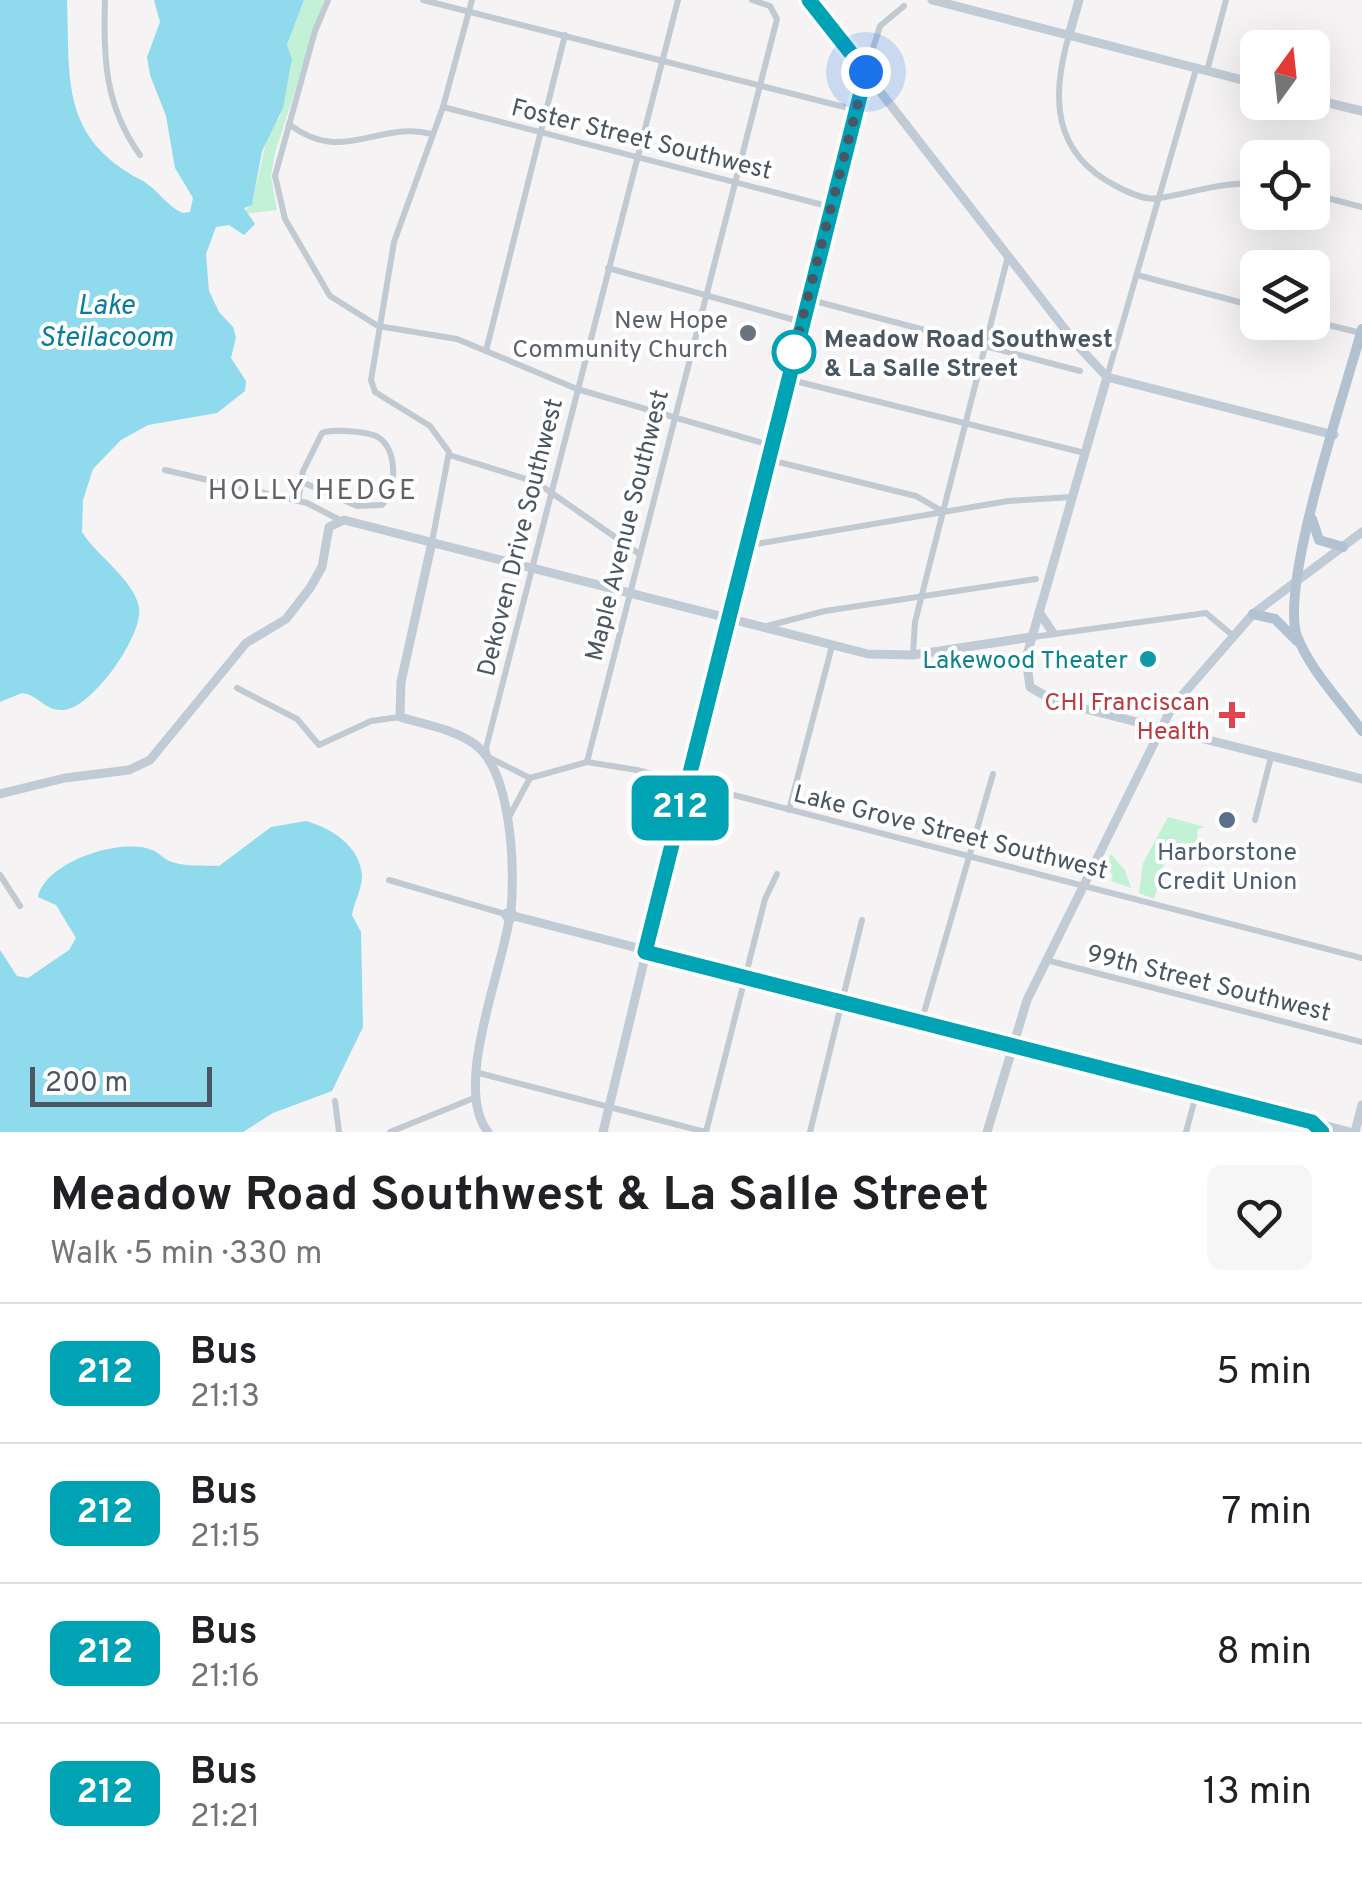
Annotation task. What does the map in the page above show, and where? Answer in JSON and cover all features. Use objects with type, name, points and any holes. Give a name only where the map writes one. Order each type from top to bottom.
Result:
[{"type":"main road","points":[[1304,650],[1293,617],[1297,582],[1361,331]]},
{"type":"main road","points":[[1312,518],[1319,540],[1342,547]]},
{"type":"main road","points":[[1252,614],[1275,619],[1304,650],[1362,732]]},
{"type":"street","points":[[105,0],[108,88],[121,128],[140,155]]},
{"type":"street","points":[[328,0],[314,31],[276,168],[285,219],[327,293],[378,326],[443,336],[577,389],[770,444]]},
{"type":"street","points":[[423,0],[760,86],[857,105]]},
{"type":"street","points":[[472,0],[443,108],[394,242],[378,326],[374,390],[430,426],[449,455],[552,490],[638,552]]},
{"type":"street","name":"Dekoven Drive Southwest","points":[[488,1132],[476,1114],[475,1072],[510,915],[513,874],[507,822],[486,748],[678,0]]},
{"type":"street","name":"Maple Avenue Southwest","points":[[588,762],[638,552],[776,19],[773,8],[752,0]]},
{"type":"street","points":[[809,0],[1107,378],[1334,434]]},
{"type":"street","points":[[932,0],[1240,80]]},
{"type":"street","points":[[1079,0],[1056,95],[1070,148],[1102,179],[1158,199],[1203,187],[1240,185]]},
{"type":"street","points":[[1226,0],[1158,199],[1025,670],[1028,683],[1048,700],[1362,779]]},
{"type":"street","points":[[602,1132],[726,618],[857,105],[880,26],[904,6]]},
{"type":"street","points":[[486,351],[566,34]]},
{"type":"street","points":[[857,105],[866,92],[886,98]]},
{"type":"street","points":[[1330,103],[1362,111]]},
{"type":"street","name":"Foster Street Southwest","points":[[443,108],[831,207]]},
{"type":"street","points":[[289,124],[308,137],[334,144],[399,131],[432,134]]},
{"type":"street","points":[[1330,198],[1362,206]]},
{"type":"street","points":[[913,655],[913,632],[921,597],[1008,254]]},
{"type":"street","points":[[608,268],[802,322]]},
{"type":"street","points":[[1136,275],[1240,301]]},
{"type":"street","points":[[807,300],[1080,371]]},
{"type":"street","points":[[1330,325],[1361,331]]},
{"type":"street","points":[[787,378],[1085,453]]},
{"type":"street","points":[[300,502],[304,483],[315,444],[322,433],[331,430],[378,438],[390,454],[391,488],[382,504],[357,506],[304,483]]},
{"type":"street","points":[[400,717],[401,682],[449,455]]},
{"type":"street","points":[[766,459],[916,496],[943,512]]},
{"type":"street","points":[[166,470],[300,502],[340,520],[868,654],[913,655],[1206,612],[1232,634]]},
{"type":"street","points":[[744,546],[1038,497],[1072,497]]},
{"type":"street","points":[[0,794],[65,778],[129,770],[150,760],[252,636],[293,610],[319,575],[329,527],[340,520]]},
{"type":"street","points":[[987,1132],[1010,1047],[1045,960],[1160,727],[1190,682],[1252,614],[1362,532]]},
{"type":"street","points":[[763,627],[825,611],[1036,578]]},
{"type":"street","points":[[1039,612],[1053,633]]},
{"type":"street","points":[[790,810],[832,646]]},
{"type":"street","points":[[237,688],[297,718],[319,744],[372,721],[400,717],[462,737],[488,757],[530,778],[507,822]]},
{"type":"street","points":[[1255,820],[1271,757]]},
{"type":"street","name":"Lake Grove Street Southwest","points":[[530,778],[588,762],[686,783],[1362,958]]},
{"type":"street","points":[[921,1024],[993,774]]},
{"type":"street","points":[[475,1072],[706,1132],[766,893],[777,874]]},
{"type":"street","points":[[0,875],[20,906]]},
{"type":"street","points":[[389,880],[645,952],[1352,1132],[1362,1105]]},
{"type":"street","points":[[810,1132],[862,920]]},
{"type":"street","name":"99th Street Southwest","points":[[1045,960],[1362,1042]]},
{"type":"street","points":[[1186,1132],[1196,1095]]},
{"type":"street","points":[[390,1132],[474,1098]]},
{"type":"street","points":[[335,1101],[339,1132]]},
{"type":"street","points":[[1312,1122],[1322,1132]]},
{"type":"green space","points":[[304,0],[324,0],[275,153],[271,176],[277,210],[243,214],[253,200],[268,132],[280,117],[291,67],[287,45]]},
{"type":"green space","points":[[1168,817],[1205,827],[1198,829],[1195,859],[1167,852],[1154,899],[1139,893],[1143,863]]},
{"type":"green space","points":[[1111,854],[1125,870],[1131,888],[1111,881],[1113,874],[1104,867]]},
{"type":"water","name":"Lake Steilacoom","points":[[0,0],[67,0],[70,81],[83,125],[115,163],[183,213],[190,212],[193,198],[175,168],[166,116],[147,57],[160,22],[154,0],[304,0],[287,45],[292,59],[283,108],[262,151],[252,205],[244,208],[255,224],[244,235],[229,225],[216,227],[206,254],[209,291],[219,312],[233,327],[236,337],[231,358],[246,381],[245,391],[217,413],[148,425],[121,440],[93,469],[83,500],[82,532],[130,587],[139,607],[138,619],[125,651],[101,684],[88,697],[64,710],[51,708],[22,693],[0,702]]},
{"type":"water","points":[[306,821],[343,840],[356,855],[362,875],[352,915],[361,932],[363,1027],[332,1091],[273,1113],[243,1132],[0,1132],[0,950],[17,976],[28,978],[69,950],[76,938],[56,905],[38,897],[54,873],[86,856],[122,847],[152,850],[177,864],[219,866],[271,827]]},
{"type":"bus line","name":"212","points":[[809,0],[866,72],[645,952],[1312,1122],[1322,1132]]},
{"type":"place","name":"New Hope Community Church","points":[[748,333]]},
{"type":"place","name":"Meadow Road Southwest & La Salle Street","points":[[794,352]]},
{"type":"place","name":"Lakewood Theater","points":[[1148,659]]},
{"type":"place","name":"CHI Franciscan Health","points":[[1232,715]]},
{"type":"place","name":"Harborstone Credit Union","points":[[1227,820]]},
{"type":"district","name":"HOLLY HEDGE","points":[[313,489]]},
{"type":"route","points":[[794,352],[792,359],[866,72]]}]
